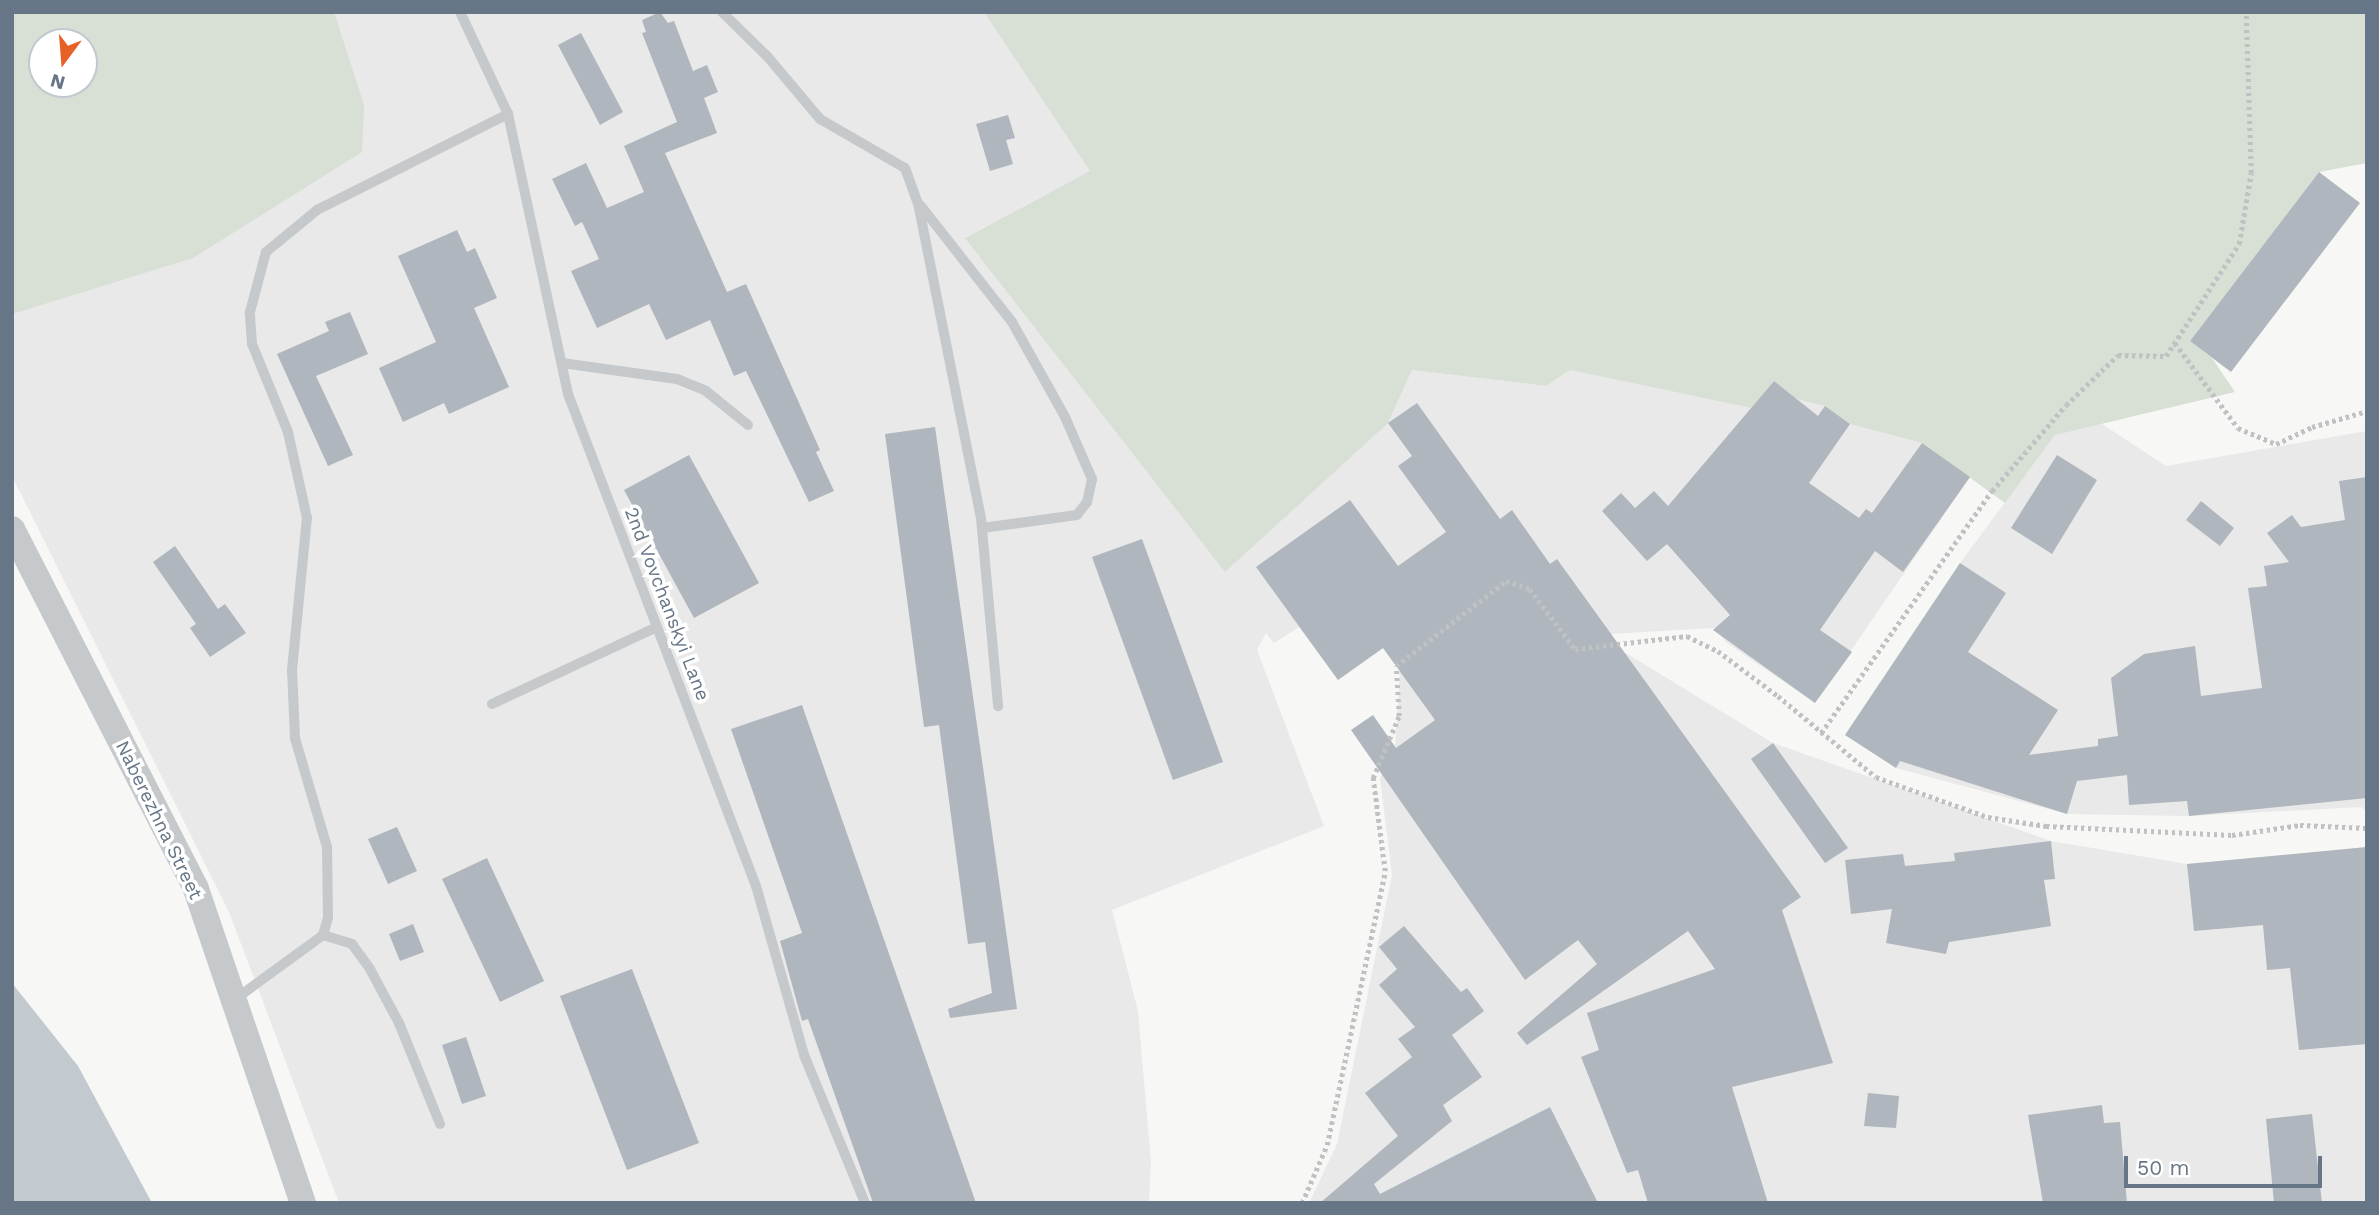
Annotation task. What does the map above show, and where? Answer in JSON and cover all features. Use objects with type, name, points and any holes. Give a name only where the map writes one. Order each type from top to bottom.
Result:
[{"type":"street","name":"Naberezhna Street","points":[[12,529],[196,889],[303,1203]]},
{"type":"lane","name":"2nd Vovchanskyi Lane","points":[[460,12],[508,114],[568,394],[756,886],[804,1055],[865,1203]]},
{"type":"lane","points":[[722,12],[767,56],[820,119],[905,168],[918,203],[982,528],[998,706]]},
{"type":"lane","points":[[234,1000],[323,935],[328,918],[327,847],[295,738],[292,670],[307,518],[288,432],[252,344],[250,312],[266,252],[317,210],[508,114]]},
{"type":"lane","points":[[918,203],[1012,321],[1065,417],[1092,479],[1087,502],[1077,515],[982,528]]},
{"type":"lane","points":[[562,363],[677,379],[706,391],[748,425]]},
{"type":"lane","points":[[492,704],[657,626]]},
{"type":"lane","points":[[323,935],[352,944],[370,969],[398,1023],[440,1124]]},
{"type":"path","points":[[1821,733],[1992,491],[2066,405],[2119,355],[2165,356],[2239,244],[2251,173],[2246,12]]},
{"type":"path","points":[[2175,343],[2238,428],[2276,444],[2312,427],[2367,411]]},
{"type":"path","points":[[1302,1203],[1327,1145],[1385,871],[1373,778],[1399,716],[1396,666],[1506,582],[1531,589],[1575,649],[1686,636],[1718,652],[1876,777],[1988,817],[2046,826],[2232,835],[2300,825],[2367,828]]},
{"type":"shaded area","points":[[12,12],[334,12],[364,105],[362,152],[193,258],[12,314]]},
{"type":"shaded area","points":[[310,12],[984,12],[1091,171],[966,237],[1388,423],[1412,370],[1546,386],[1570,370],[1751,408],[1774,381],[1796,399],[1825,406],[1850,424],[1922,443],[1970,477],[1815,703],[1727,643],[1714,628],[1385,647],[1338,680],[1299,627],[1274,643],[1266,633],[1257,650],[1324,826],[1112,910],[1138,1011],[1151,1162],[1149,1203],[339,1203],[229,912],[12,476],[12,304]]},
{"type":"shaded area","points":[[984,12],[2367,12],[2367,163],[2319,172],[2190,341],[2212,358],[2235,392],[2055,435],[2005,503],[1922,443],[1850,424],[1825,406],[1796,399],[1774,381],[1751,408],[1570,370],[1546,386],[1412,370],[1388,423],[1225,572],[965,238],[1090,171]]},
{"type":"shaded area","points":[[2099,422],[2166,466],[2367,431],[2367,812],[2361,807],[2189,816],[2067,814],[1896,768],[1845,735],[1960,563],[2055,435]]},
{"type":"shaded area","points":[[1626,653],[1773,743],[2051,841],[2187,864],[2367,847],[2367,1203],[1309,1203],[1337,1144],[1392,875],[1380,778],[1395,749],[1400,671],[1600,672]]},
{"type":"shaded area","points":[[12,983],[78,1066],[152,1203],[12,1203]]},
{"type":"building","points":[[660,12],[668,23],[674,21],[693,71],[707,65],[718,92],[704,98],[717,133],[665,153],[727,292],[746,284],[820,450],[816,452],[834,491],[809,502],[746,371],[734,376],[710,320],[666,340],[649,304],[597,328],[571,271],[599,259],[582,222],[575,226],[552,179],[586,163],[607,208],[644,192],[624,146],[677,122],[642,33],[646,32],[642,20]]},
{"type":"building","points":[[581,33],[623,112],[600,125],[558,45]]},
{"type":"building","points":[[1008,115],[1015,138],[1006,140],[1013,164],[990,171],[976,124]]},
{"type":"building","points":[[2319,172],[2360,203],[2231,372],[2190,341]]},
{"type":"building","points":[[457,230],[467,252],[475,248],[497,298],[474,308],[509,387],[449,414],[444,403],[403,422],[379,368],[436,342],[398,256]]},
{"type":"building","points":[[350,312],[368,354],[316,376],[353,455],[328,466],[277,354],[329,331],[325,322]]},
{"type":"building","points":[[1774,381],[1818,416],[1825,406],[1850,424],[1809,483],[1859,518],[1866,509],[1872,513],[1922,443],[1970,477],[1903,572],[1875,551],[1820,630],[1852,652],[1815,703],[1713,630],[1730,615],[1667,544],[1647,561],[1602,511],[1621,493],[1635,508],[1654,491],[1668,506]]},
{"type":"building","points":[[1417,403],[1500,519],[1512,510],[1550,564],[1557,559],[1801,897],[1782,910],[1833,1063],[1732,1087],[1768,1203],[1648,1203],[1638,1170],[1627,1173],[1581,1057],[1599,1050],[1587,1013],[1715,969],[1688,931],[1527,1045],[1517,1033],[1597,964],[1578,940],[1525,980],[1351,730],[1373,715],[1396,748],[1435,720],[1383,648],[1338,680],[1256,567],[1350,500],[1398,566],[1446,532],[1398,466],[1412,456],[1388,423]]},
{"type":"building","points":[[935,427],[1017,1009],[950,1018],[948,1009],[992,993],[985,942],[968,944],[939,725],[924,727],[885,434]]},
{"type":"building","points":[[689,455],[759,583],[694,618],[624,490]]},
{"type":"building","points":[[2057,455],[2097,480],[2052,554],[2011,528]]},
{"type":"building","points":[[2367,477],[2367,798],[2189,816],[2187,801],[2129,805],[2127,775],[2077,781],[2067,814],[1900,761],[1896,768],[1845,735],[1960,563],[2006,593],[1968,652],[2058,710],[2029,755],[2098,746],[2098,739],[2118,736],[2111,678],[2144,654],[2195,646],[2201,696],[2262,688],[2248,588],[2267,586],[2264,566],[2289,562],[2267,533],[2292,515],[2301,527],[2345,520],[2339,481]]},
{"type":"building","points":[[2201,501],[2234,528],[2220,546],[2186,520]]},
{"type":"building","points":[[1142,539],[1223,762],[1173,780],[1092,557]]},
{"type":"building","points":[[175,546],[218,609],[225,604],[246,633],[210,657],[190,628],[196,624],[153,562]]},
{"type":"building","points":[[802,705],[976,1203],[873,1203],[808,1019],[802,1021],[780,941],[802,933],[731,729]]},
{"type":"building","points":[[1773,743],[1848,848],[1825,863],[1751,759]]},
{"type":"building","points":[[397,827],[417,871],[388,884],[368,839]]},
{"type":"building","points":[[2051,841],[2055,879],[2044,880],[2051,926],[1949,942],[1946,954],[1886,943],[1892,909],[1851,914],[1845,860],[1903,854],[1905,866],[1955,861],[1954,853]]},
{"type":"building","points":[[2367,847],[2367,1044],[2299,1050],[2290,968],[2267,970],[2263,925],[2194,931],[2187,864]]},
{"type":"building","points":[[487,858],[544,981],[500,1002],[442,879]]},
{"type":"building","points":[[413,924],[424,952],[400,961],[389,934]]},
{"type":"building","points":[[1404,926],[1461,992],[1467,988],[1484,1011],[1452,1035],[1482,1077],[1443,1105],[1452,1121],[1374,1184],[1380,1194],[1550,1107],[1598,1203],[1320,1203],[1398,1136],[1365,1093],[1412,1057],[1398,1039],[1415,1027],[1379,985],[1397,969],[1379,947]]},
{"type":"building","points":[[632,969],[699,1143],[627,1170],[560,996]]},
{"type":"building","points":[[466,1037],[486,1096],[462,1104],[442,1045]]},
{"type":"building","points":[[1868,1093],[1899,1096],[1896,1128],[1864,1126]]},
{"type":"building","points":[[2102,1105],[2104,1123],[2120,1122],[2127,1203],[2043,1203],[2028,1115]]},
{"type":"building","points":[[2312,1114],[2322,1203],[2274,1203],[2266,1119]]}]
